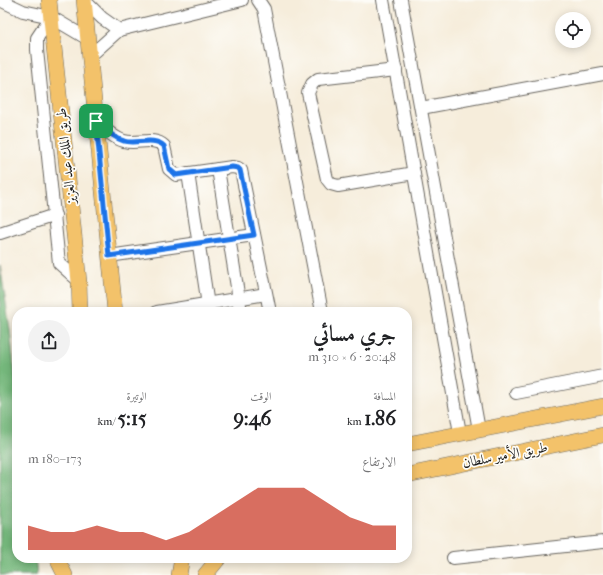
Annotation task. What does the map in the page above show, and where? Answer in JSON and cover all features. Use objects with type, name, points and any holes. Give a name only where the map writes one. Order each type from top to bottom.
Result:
[{"type":"main road","name":"طريق الملك عبد العزيز","points":[[50,0],[79,280],[80,307]]},
{"type":"main road","points":[[84,0],[114,307]]},
{"type":"main road","points":[[412,443],[603,406]]},
{"type":"main road","name":"طريق الأمير سلطان","points":[[412,474],[603,435]]},
{"type":"main road","points":[[59,563],[65,575]]},
{"type":"main road","points":[[179,575],[181,563]]},
{"type":"main road","points":[[205,575],[215,563]]},
{"type":"street","points":[[0,0],[23,11],[52,17],[88,39]]},
{"type":"street","points":[[84,0],[102,18],[119,30]]},
{"type":"street","points":[[90,56],[119,30],[242,0]]},
{"type":"street","points":[[258,0],[264,9],[321,307]]},
{"type":"street","points":[[460,433],[384,4],[402,3],[479,430]]},
{"type":"street","points":[[52,17],[36,38],[59,263],[79,280]]},
{"type":"street","points":[[396,70],[318,79],[312,84],[308,93],[327,179],[331,184],[338,186],[414,173]]},
{"type":"street","points":[[421,108],[603,74]]},
{"type":"street","points":[[96,121],[115,137],[126,142],[153,142],[162,144],[164,146],[169,169],[176,175],[232,167],[240,170],[269,307]]},
{"type":"street","points":[[218,169],[240,307]]},
{"type":"street","points":[[188,173],[208,307]]},
{"type":"street","points":[[0,233],[55,215]]},
{"type":"street","points":[[109,256],[254,235]]},
{"type":"street","points":[[211,307],[238,299],[266,294]]},
{"type":"street","points":[[516,392],[603,376]]},
{"type":"street","points":[[453,558],[603,542]]},
{"type":"green space","points":[[0,265],[12,348],[12,563],[36,563],[37,575],[0,575]]},
{"type":"route","points":[[96,121],[120,140],[126,142],[153,142],[162,144],[164,146],[169,169],[176,175],[232,167],[238,168],[240,170],[254,235],[109,256],[96,121]]}]
